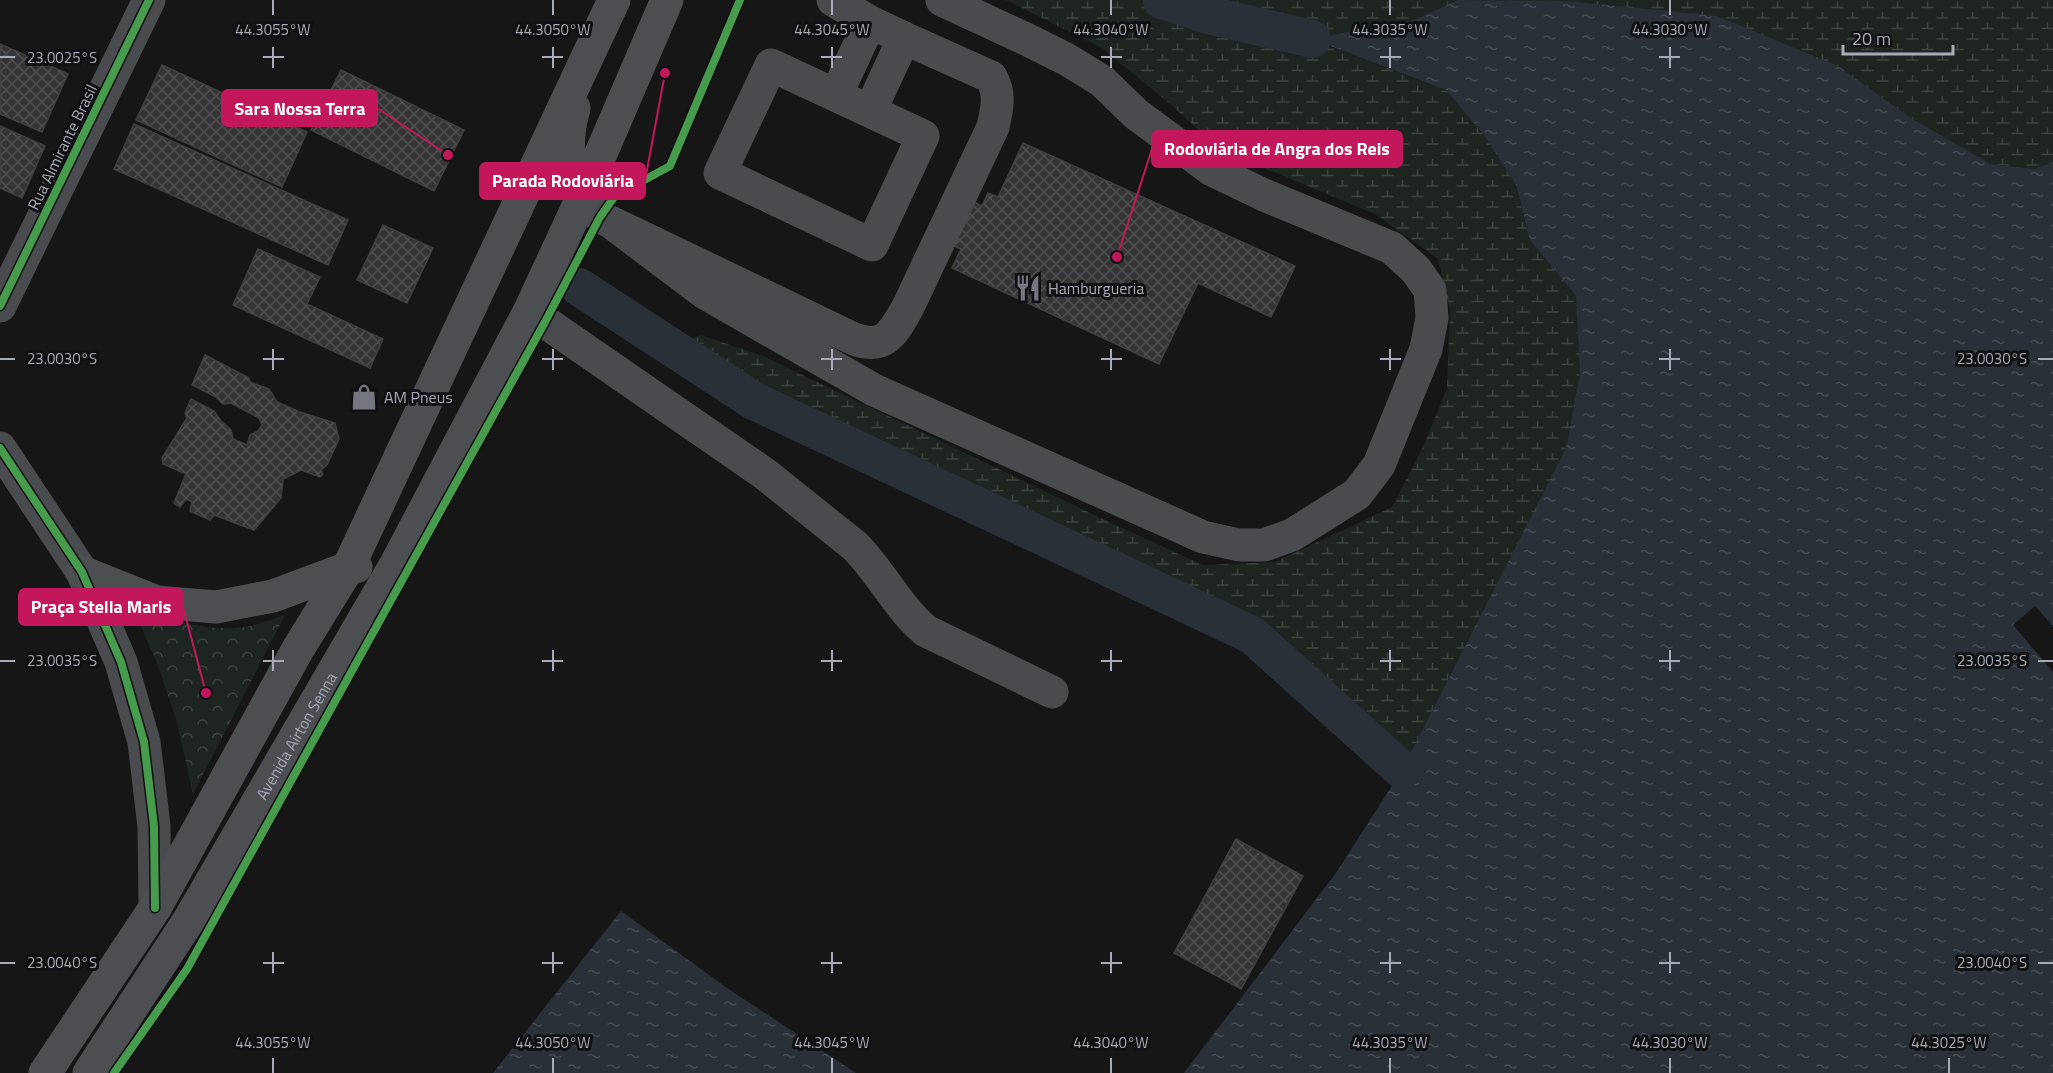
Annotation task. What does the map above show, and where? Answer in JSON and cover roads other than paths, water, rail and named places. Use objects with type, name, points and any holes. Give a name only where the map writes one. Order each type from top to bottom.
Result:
[{"type":"main road","points":[[45,1073],[155,908],[298,649],[348,568],[614,0]]},
{"type":"main road","name":"Avenida Airton Senna","points":[[89,1073],[189,920],[396,564],[530,310],[581,201],[668,0]]},
{"type":"main road","points":[[581,201],[568,159],[568,141],[570,123],[588,57]]},
{"type":"main road","points":[[82,572],[157,602],[216,607],[273,596],[348,568],[396,564]]},
{"type":"street","name":"Rua Almirante Brasil","points":[[0,306],[149,0]]},
{"type":"street","points":[[581,201],[600,217],[616,226],[854,339],[864,343],[879,342],[889,336],[908,307],[993,128],[998,106],[997,88],[991,77],[870,22],[833,0]]},
{"type":"street","points":[[616,226],[705,293],[874,390],[1203,537],[1239,545],[1264,545],[1292,535],[1358,494],[1379,465],[1426,349],[1432,318],[1430,290],[1416,270],[1392,248],[1264,195],[1212,170],[1136,114],[1102,81],[1029,40],[942,0]]},
{"type":"street","points":[[836,95],[870,22]]},
{"type":"street","points":[[870,111],[904,38]]},
{"type":"street","points":[[771,65],[836,95],[923,136],[872,244],[720,173],[771,65]]},
{"type":"street","points":[[530,310],[765,474],[855,546],[868,559],[915,622],[926,631],[1052,692]]},
{"type":"street","points":[[0,448],[82,572],[121,662],[144,742],[154,826],[155,908]]},
{"type":"water","points":[[1458,0],[1567,1],[1717,16],[1838,66],[1911,118],[1991,164],[2034,169],[2053,162],[2053,626],[2035,606],[2013,625],[2053,672],[2053,1073],[1184,1073],[1336,873],[1402,770],[1566,448],[1580,374],[1576,296],[1530,240],[1516,185],[1484,135],[1446,90],[1312,39],[1416,19]]},
{"type":"water","points":[[621,911],[727,988],[856,1073],[493,1073]]},
{"type":"waterway","points":[[1162,0],[1208,15],[1312,39]]},
{"type":"waterway","points":[[579,287],[754,401],[1252,635],[1402,770]]},
{"type":"place","name":"Parada Rodoviária","points":[[665,73]]},
{"type":"place","name":"Sara Nossa Terra","points":[[448,155]]},
{"type":"place","name":"Rodoviária de Angra dos Reis","points":[[1117,257]]},
{"type":"place","name":"Hamburgueria","points":[[1028,288]]},
{"type":"place","name":"AM Pneus","points":[[364,397]]},
{"type":"place","name":"Praça Stella Maris","points":[[206,693]]}]
